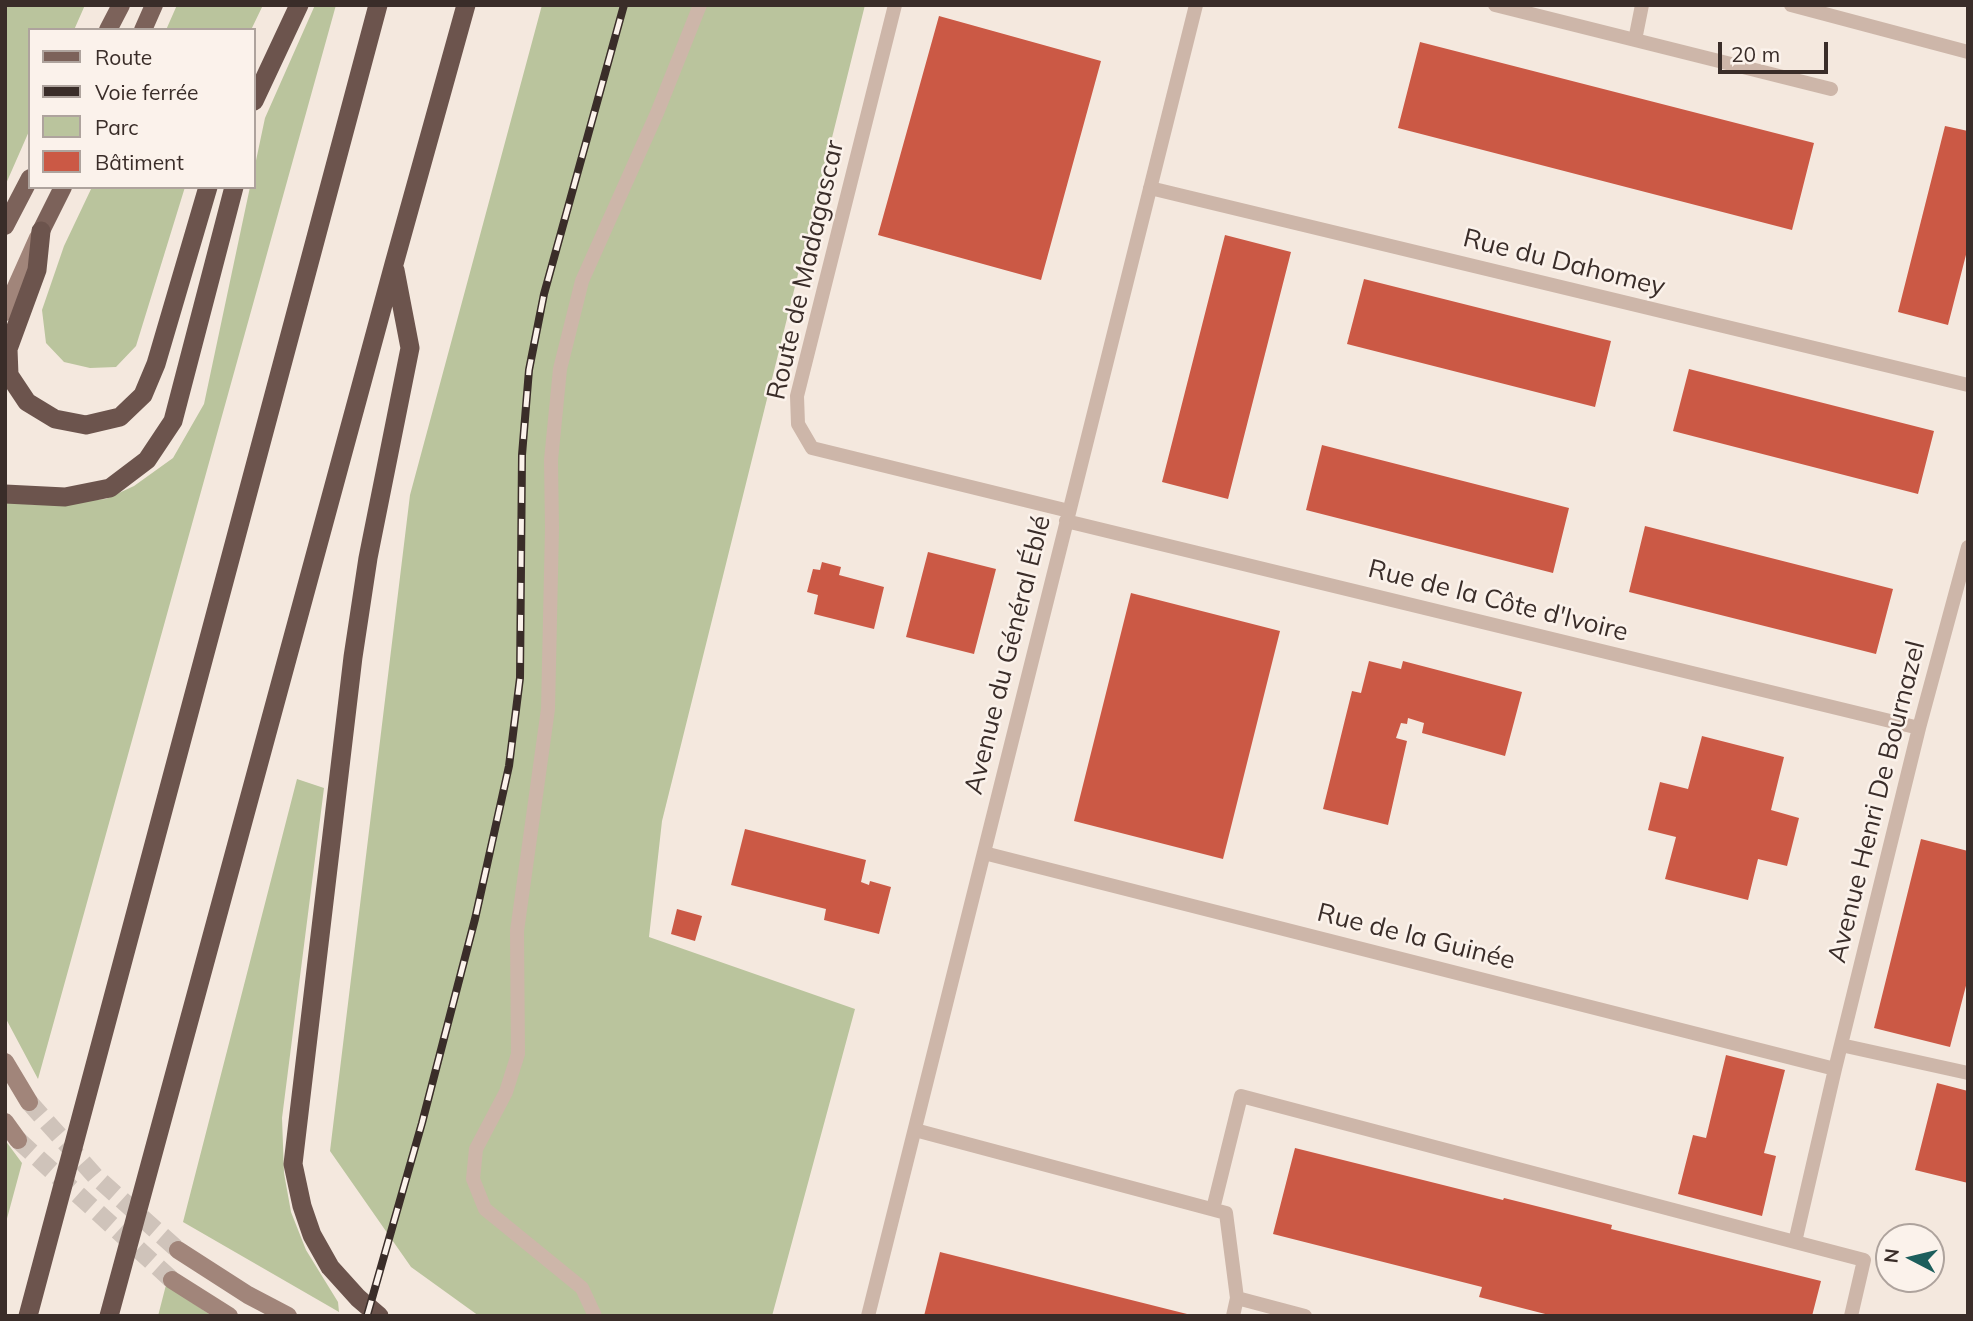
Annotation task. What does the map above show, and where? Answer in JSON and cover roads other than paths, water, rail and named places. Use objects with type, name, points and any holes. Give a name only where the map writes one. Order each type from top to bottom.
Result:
[{"type":"highway","points":[[256,97],[299,5]]},
{"type":"highway","points":[[28,1316],[378,5]]},
{"type":"highway","points":[[109,1316],[466,5]]},
{"type":"highway","points":[[41,230],[37,270],[8,349],[9,375],[27,402],[55,419],[86,425],[120,417],[143,395],[156,364],[207,189]]},
{"type":"highway","points":[[5,494],[65,497],[110,488],[147,460],[173,421],[233,189]]},
{"type":"highway","points":[[379,1316],[358,1298],[330,1267],[312,1235],[302,1206],[293,1164],[353,657],[368,558],[410,348],[394,264]]},
{"type":"main road","points":[[109,28],[121,5]]},
{"type":"main road","points":[[144,28],[154,5]]},
{"type":"main road","points":[[5,226],[28,182]]},
{"type":"main road","points":[[5,312],[62,189]]},
{"type":"main road","points":[[5,1062],[29,1102]]},
{"type":"main road","points":[[5,1122],[18,1140]]},
{"type":"main road","points":[[178,1250],[248,1295],[288,1316]]},
{"type":"main road","points":[[172,1280],[229,1316]]},
{"type":"lane","points":[[595,1316],[582,1287],[485,1209],[472,1179],[476,1149],[506,1092],[518,1054],[517,931],[548,709],[551,460],[560,369],[582,281],[657,113],[700,5]]},
{"type":"lane","name":"Route de Madagascar","points":[[895,5],[797,396],[797,424],[812,449],[1068,516]]},
{"type":"lane","name":"Avenue du Général Éblé","points":[[868,1316],[1196,5]]},
{"type":"lane","points":[[1495,5],[1831,89]]},
{"type":"lane","points":[[1635,40],[1642,5]]},
{"type":"lane","points":[[1791,5],[1968,52]]},
{"type":"lane","name":"Rue du Dahomey","points":[[1150,188],[1968,385]]},
{"type":"lane","name":"Rue de la Côte d'Ivoire","points":[[1068,516],[1919,728]]},
{"type":"lane","name":"Avenue Henri De Bournazel","points":[[1795,1242],[1919,728],[1968,547]]},
{"type":"lane","name":"Rue de la Guinée","points":[[985,853],[1835,1069]]},
{"type":"lane","points":[[1841,1045],[1968,1073]]},
{"type":"lane","points":[[1213,1209],[1241,1096],[1864,1260],[1851,1316]]},
{"type":"lane","points":[[915,1130],[1226,1213],[1237,1298],[1233,1316]]},
{"type":"lane","points":[[1237,1298],[1306,1316]]},
{"type":"tunnel","points":[[29,1102],[95,1176],[178,1250]]},
{"type":"tunnel","points":[[18,1140],[172,1280]]},
{"type":"railway","points":[[367,1316],[422,1123],[475,919],[509,766],[520,678],[522,455],[529,370],[544,294],[624,5]]}]
